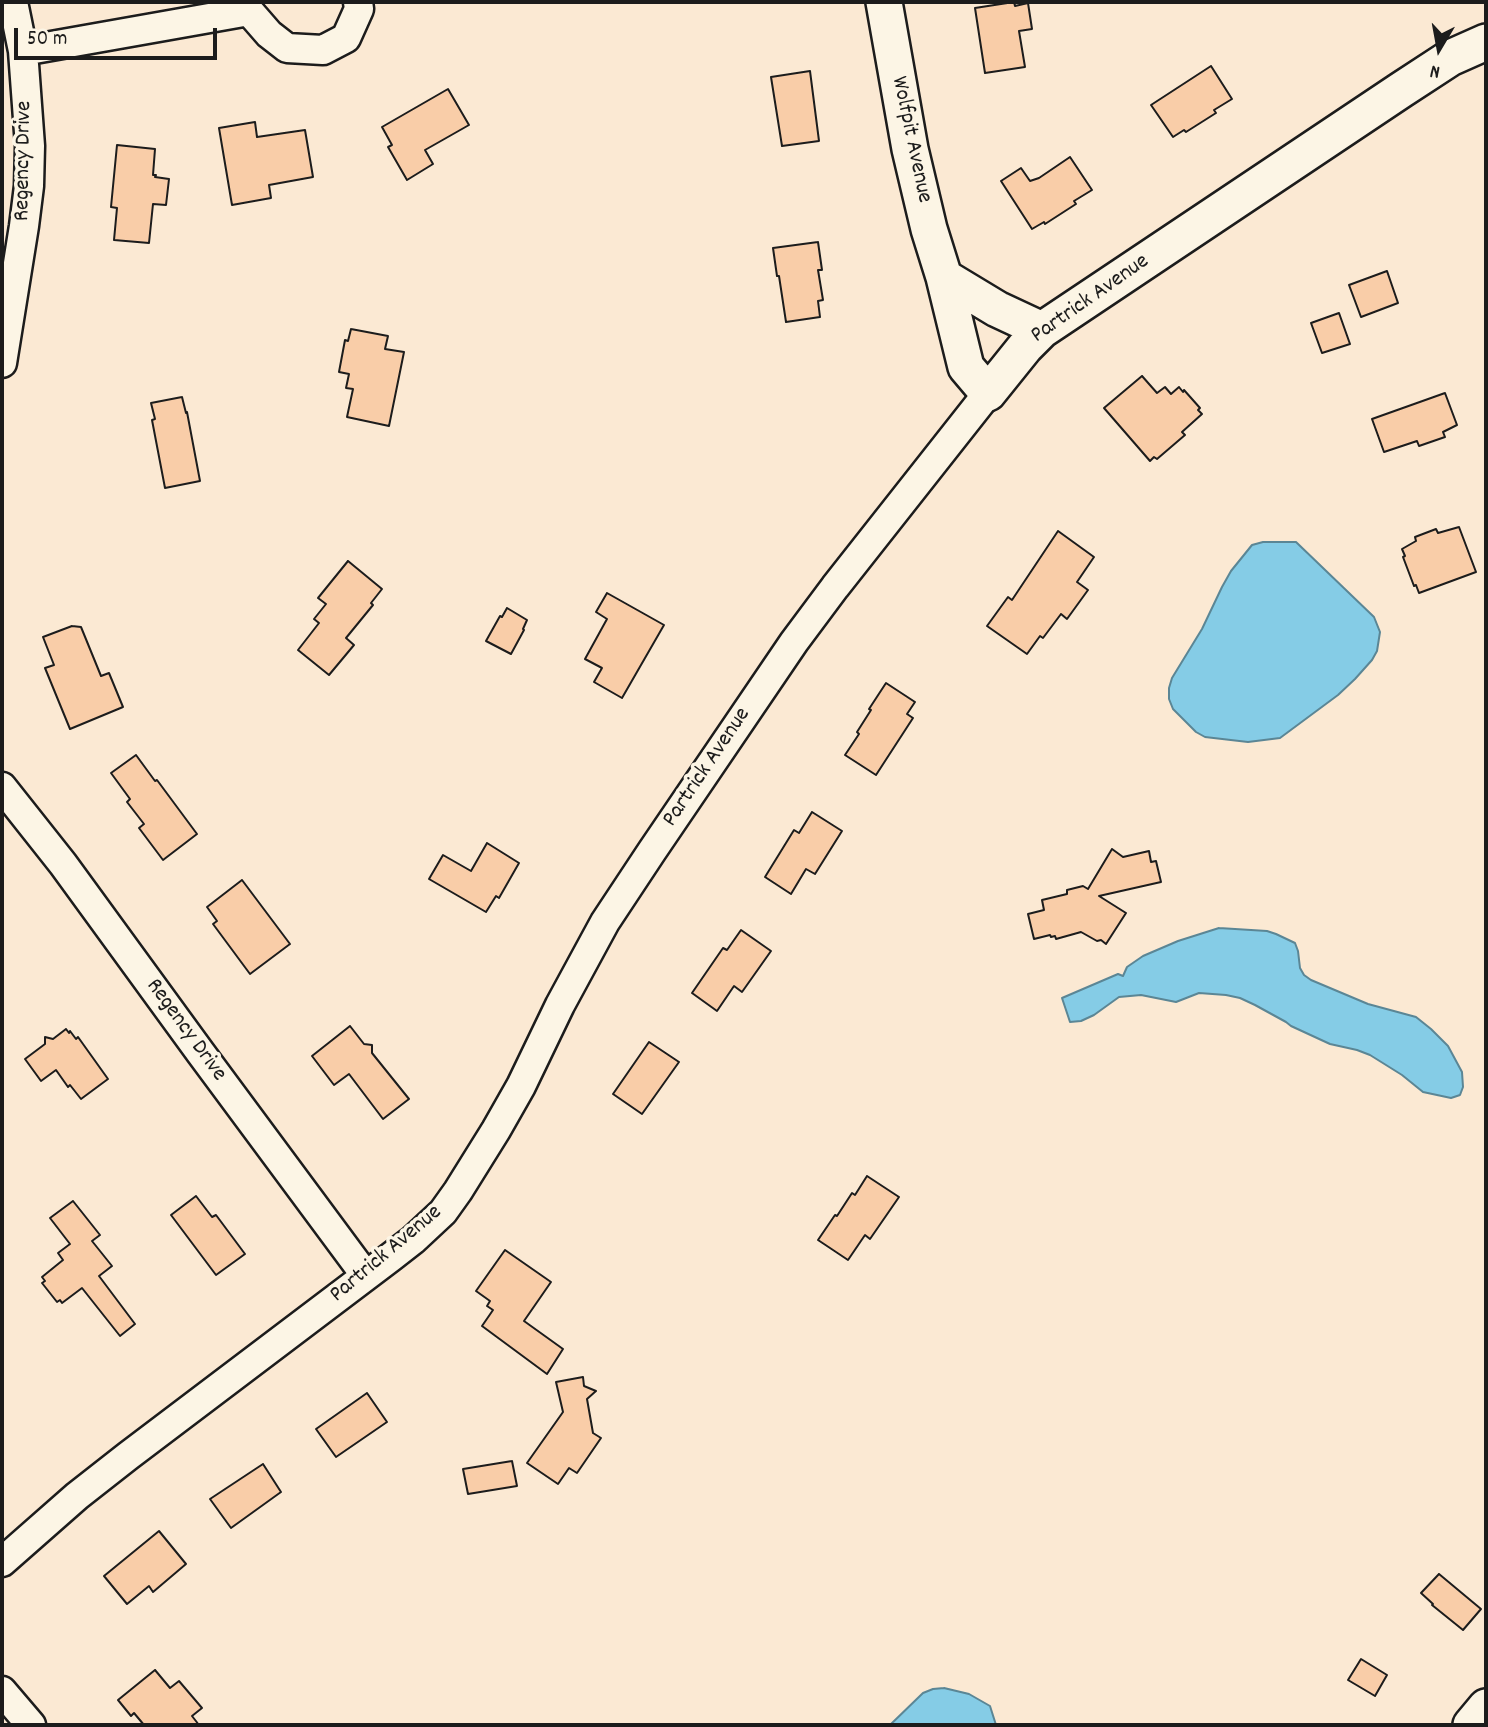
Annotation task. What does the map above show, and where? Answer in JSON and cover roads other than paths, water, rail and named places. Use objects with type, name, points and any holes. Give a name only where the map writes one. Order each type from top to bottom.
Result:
[{"type":"street","name":"Regency Drive","points":[[2,363],[29,186],[30,146],[23,51],[13,2]]},
{"type":"street","points":[[23,51],[250,6],[269,34],[287,48],[323,50],[346,38],[359,9],[358,2]]},
{"type":"street","name":"Wolfpit Avenue","points":[[884,2],[910,149],[929,229],[966,367],[988,393]]},
{"type":"street","name":"Partrick Avenue","points":[[2,1562],[77,1496],[413,1240],[443,1212],[510,1107],[605,922],[652,851],[794,642],[1025,346],[1042,330],[1401,90],[1450,58],[1486,42]]},
{"type":"street","points":[[944,277],[997,309],[1042,330]]},
{"type":"street","name":"Regency Drive","points":[[2,787],[62,864],[366,1276]]},
{"type":"street","points":[[2,1691],[31,1725]]},
{"type":"street","points":[[1471,1725],[1486,1707]]},
{"type":"water","points":[[1263,542],[1296,542],[1374,617],[1380,632],[1377,651],[1372,660],[1338,695],[1280,738],[1248,742],[1205,737],[1196,732],[1173,709],[1169,688],[1231,571],[1252,545]]},
{"type":"water","points":[[1219,928],[1276,934],[1295,943],[1300,968],[1311,980],[1368,1004],[1416,1017],[1448,1046],[1462,1072],[1463,1087],[1460,1095],[1451,1098],[1423,1092],[1370,1055],[1330,1044],[1255,1005],[1226,995],[1199,993],[1176,1002],[1141,995],[1119,997],[1094,1015],[1081,1021],[1070,1022],[1062,998],[1118,974],[1123,976],[1127,967],[1143,956]]},
{"type":"water","points":[[944,1688],[969,1694],[990,1706],[996,1725],[890,1725],[923,1693]]}]
